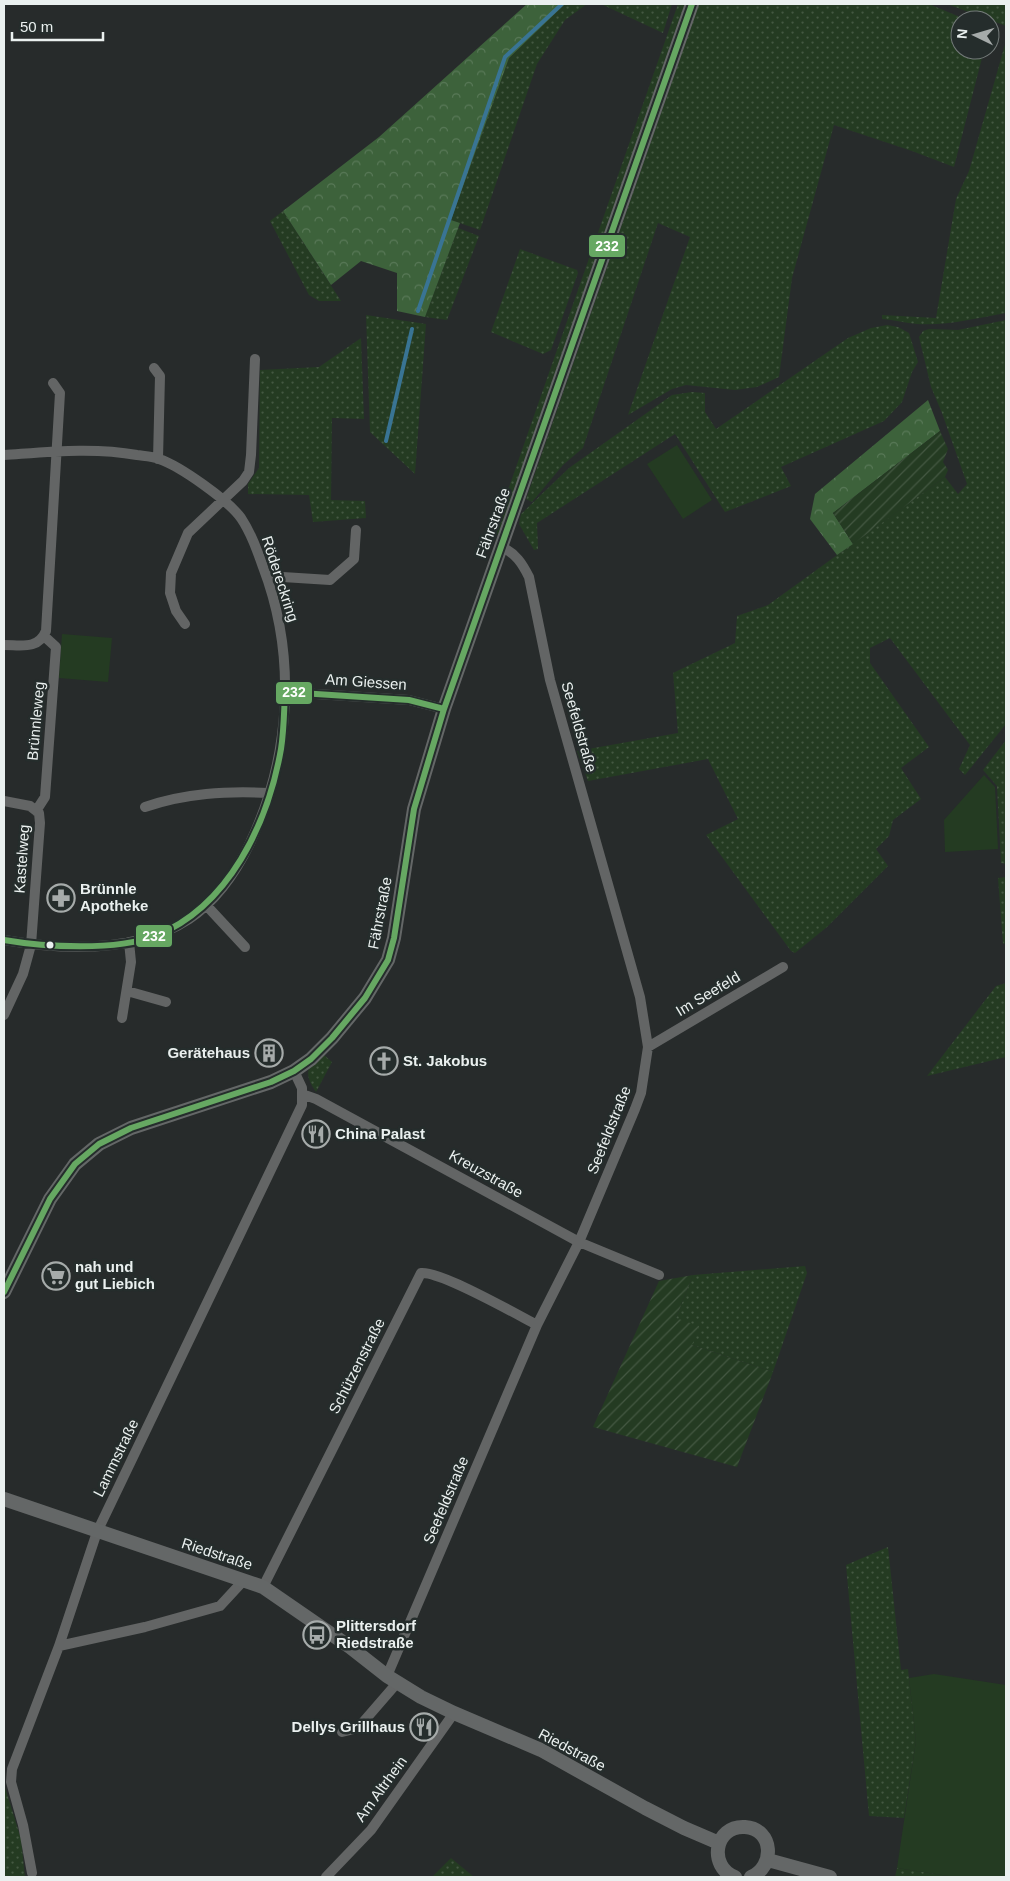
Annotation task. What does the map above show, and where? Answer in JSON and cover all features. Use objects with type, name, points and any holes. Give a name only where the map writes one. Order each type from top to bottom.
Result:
[{"type":"main road","name":"Fährstraße","points":[[4,1292],[50,1199],[75,1164],[99,1144],[131,1128],[271,1082],[294,1071],[311,1059],[365,998],[388,960],[394,938],[414,809],[444,709],[692,4]]},
{"type":"main road","name":"Riedstraße","points":[[4,1499],[263,1587],[392,1679],[421,1697],[454,1714],[541,1750],[645,1808],[719,1843]]},
{"type":"main road","points":[[735,1877],[726,1872],[718,1861],[717,1855],[719,1843],[724,1835],[738,1827],[754,1830],[765,1839],[769,1853],[768,1860],[761,1871],[751,1877]]},
{"type":"main road","points":[[768,1860],[830,1877]]},
{"type":"street","points":[[185,624],[176,611],[170,593],[171,573],[188,534],[243,481],[249,472],[255,359]]},
{"type":"street","points":[[154,368],[160,376],[158,459]]},
{"type":"street","points":[[4,644],[34,645],[41,640],[46,631],[60,393],[53,382]]},
{"type":"street","name":"Rödereckring","points":[[4,455],[58,451],[116,451],[158,459],[190,474],[239,516],[252,538],[267,576],[283,639],[285,692],[281,749],[257,828],[239,865],[206,905],[191,918],[176,927],[154,937],[129,942],[54,946],[31,945],[4,940]]},
{"type":"street","points":[[267,576],[330,580],[354,559],[356,530]]},
{"type":"street","name":"Seefeldstraße","points":[[392,1679],[537,1325],[579,1242],[641,1093],[648,1047],[640,997],[550,680],[529,577],[522,562],[510,551],[502,547]]},
{"type":"street","name":"Brünnleweg","points":[[36,811],[45,797],[56,664],[56,647],[51,640],[44,636]]},
{"type":"street","name":"Am Giessen","points":[[285,692],[409,700],[444,709]]},
{"type":"street","points":[[145,806],[167,799],[208,792],[269,793]]},
{"type":"street","name":"Kastelweg","points":[[4,801],[30,806],[39,813],[40,823],[31,945]]},
{"type":"street","points":[[206,905],[245,946]]},
{"type":"street","points":[[122,1018],[131,962],[129,942]]},
{"type":"street","points":[[4,1015],[23,974],[31,945]]},
{"type":"street","name":"Im Seefeld","points":[[648,1047],[783,967]]},
{"type":"street","points":[[127,991],[166,1002]]},
{"type":"street","points":[[294,1071],[302,1088],[302,1094]]},
{"type":"street","name":"Kreuzstraße","points":[[302,1094],[325,1103],[579,1242],[658,1275]]},
{"type":"street","name":"Lammstraße","points":[[32,1874],[11,1782],[12,1769],[59,1646],[97,1532],[302,1105],[302,1094]]},
{"type":"street","name":"Schützenstraße","points":[[263,1587],[421,1273],[428,1273],[450,1281],[537,1325]]},
{"type":"street","points":[[59,1646],[145,1627],[220,1606],[244,1580]]},
{"type":"street","points":[[342,1732],[358,1728],[392,1679]]},
{"type":"street","name":"Am Altrhein","points":[[326,1877],[372,1830],[454,1714]]},
{"type":"green space","points":[[527,4],[565,4],[509,58],[451,220],[460,223],[425,317],[397,311],[397,273],[361,261],[331,285],[283,211],[379,137]]},
{"type":"green space","points":[[565,4],[587,4],[565,20],[537,64],[480,230],[451,220],[509,58]]},
{"type":"green space","points":[[601,4],[672,4],[663,33]]},
{"type":"green space","points":[[678,4],[685,4],[499,533],[497,535],[493,534],[494,530]]},
{"type":"green space","points":[[699,4],[929,4],[950,13],[950,60],[981,60],[954,167],[834,125],[792,278],[779,377],[757,387],[735,390],[686,385],[672,389],[628,415],[690,237],[658,223],[583,448],[563,465],[532,502],[526,499]]},
{"type":"green space","points":[[947,4],[1006,4],[1006,26],[1000,24],[1000,10],[963,10]]},
{"type":"green space","points":[[1006,41],[1006,313],[939,324],[917,324],[882,319],[882,315],[936,318],[956,199],[969,171]]},
{"type":"green space","points":[[283,211],[341,301],[319,301],[309,295],[270,221]]},
{"type":"green space","points":[[458,228],[479,236],[447,320],[425,317]]},
{"type":"green space","points":[[520,249],[577,270],[578,273],[551,350],[543,354],[491,332]]},
{"type":"green space","points":[[366,315],[426,324],[415,474],[370,432]]},
{"type":"green space","points":[[1006,320],[1006,724],[965,775],[959,769],[970,745],[890,638],[870,648],[870,663],[929,747],[901,768],[921,799],[893,820],[889,836],[876,849],[888,866],[827,927],[795,953],[791,951],[706,835],[738,819],[708,759],[588,781],[577,751],[678,733],[673,673],[735,643],[737,616],[768,605],[945,477],[958,494],[967,484],[931,387],[919,337],[923,331],[929,329],[958,330]]},
{"type":"green space","points":[[887,325],[898,327],[909,333],[918,362],[912,372],[902,402],[884,421],[781,467],[791,486],[725,512],[675,434],[537,523],[538,549],[534,550],[519,524],[521,514],[569,468],[672,395],[692,392],[705,393],[705,412],[716,429],[848,338],[871,328]]},
{"type":"green space","points":[[361,338],[364,419],[332,418],[331,500],[365,501],[366,518],[313,522],[309,495],[248,494],[248,484],[259,468],[260,370],[319,367]]},
{"type":"green space","points":[[928,400],[940,431],[833,513],[853,544],[837,555],[810,519],[815,494]]},
{"type":"green space","points":[[940,431],[948,449],[943,462],[948,470],[945,477],[853,544],[833,513]]},
{"type":"green space","points":[[677,445],[712,500],[683,519],[647,464]]},
{"type":"green space","points":[[62,634],[112,638],[108,682],[59,678]]},
{"type":"green space","points":[[1006,740],[1006,864],[1001,863],[997,786],[983,770]]},
{"type":"green space","points":[[984,775],[995,787],[998,849],[945,852],[944,820]]},
{"type":"green space","points":[[1006,877],[1006,943],[1003,944],[998,878]]},
{"type":"green space","points":[[1006,983],[1006,1057],[927,1076],[996,986]]},
{"type":"green space","points":[[324,1055],[332,1062],[316,1092],[308,1071],[313,1063]]},
{"type":"green space","points":[[805,1266],[807,1273],[773,1372],[692,1345],[676,1318],[693,1275]]},
{"type":"green space","points":[[693,1275],[676,1318],[699,1326],[692,1345],[773,1372],[737,1467],[593,1427],[659,1281]]},
{"type":"green space","points":[[888,1547],[901,1670],[908,1669],[916,1741],[904,1818],[869,1816],[846,1565]]},
{"type":"green space","points":[[934,1674],[1006,1685],[1006,1877],[955,1877],[897,1868],[916,1741],[909,1678]]},
{"type":"green space","points":[[4,1784],[21,1839],[25,1877],[4,1877]]},
{"type":"green space","points":[[451,1858],[474,1877],[432,1877]]},
{"type":"green space","points":[[897,1868],[955,1877],[895,1877]]},
{"type":"waterway","points":[[418,311],[505,57],[562,4]]},
{"type":"waterway","points":[[386,441],[412,329]]},
{"type":"transit line","name":"232","points":[[4,1292],[50,1199],[75,1164],[99,1144],[131,1128],[271,1082],[294,1071],[311,1059],[332,1038],[365,998],[388,960],[394,938],[414,809],[444,709],[692,4]]},
{"type":"transit line","name":"232","points":[[4,940],[59,946],[101,946],[139,941],[155,936],[181,923],[204,905],[224,884],[241,859],[255,833],[266,805],[281,749],[285,692],[409,700],[444,709]]},
{"type":"place","name":"Brünnle Apotheke","points":[[61,898]]},
{"type":"place","name":"Gerätehaus","points":[[269,1053]]},
{"type":"place","name":"St. Jakobus","points":[[384,1061]]},
{"type":"place","name":"China Palast","points":[[316,1134]]},
{"type":"place","name":"nah und gut Liebich","points":[[56,1276]]},
{"type":"place","name":"Plittersdorf Riedstraße","points":[[317,1635]]},
{"type":"place","name":"Dellys Grillhaus","points":[[424,1727]]}]
